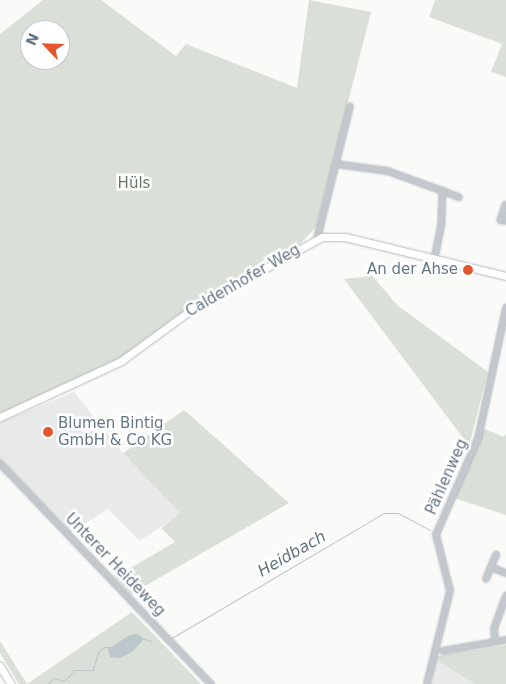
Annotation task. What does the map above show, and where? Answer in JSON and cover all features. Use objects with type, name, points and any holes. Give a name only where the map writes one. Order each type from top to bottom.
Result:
[{"type":"main road","name":"Caldenhofer Weg","points":[[0,417],[121,361],[192,308],[317,239],[336,235],[506,276]]},
{"type":"main road","points":[[0,666],[11,684]]},
{"type":"street","points":[[317,239],[350,107]]},
{"type":"street","points":[[336,164],[388,171],[459,197]]},
{"type":"street","points":[[435,259],[442,223],[442,191]]},
{"type":"street","points":[[506,205],[501,220],[506,222]]},
{"type":"street","name":"Pählenweg","points":[[427,684],[450,591],[436,535],[478,439],[506,308]]},
{"type":"street","name":"Unterer Heideweg","points":[[0,463],[211,684]]},
{"type":"street","points":[[486,579],[496,555]]},
{"type":"street","points":[[491,566],[506,573]]},
{"type":"street","points":[[495,640],[494,629],[506,596]]},
{"type":"street","points":[[442,651],[495,640],[506,640]]},
{"type":"shaded area","points":[[74,392],[123,453],[181,513],[140,541],[108,509],[70,533],[0,458],[0,422]]},
{"type":"shaded area","points":[[138,634],[144,639],[132,652],[120,658],[110,657],[108,649],[130,635]]},
{"type":"shaded area","points":[[436,660],[475,684],[428,684]]},
{"type":"green space","name":"Hüls","points":[[43,0],[101,0],[176,56],[186,44],[297,88],[309,0],[371,12],[316,227],[298,246],[207,298],[120,358],[0,414],[0,34]]},
{"type":"green space","points":[[435,0],[506,0],[506,77],[491,72],[502,44],[429,17]]},
{"type":"green space","points":[[369,272],[397,305],[488,372],[469,446],[344,279],[363,277]]},
{"type":"green space","points":[[184,410],[289,503],[131,594],[115,577],[175,542],[161,528],[180,513],[123,453]]},
{"type":"green space","points":[[483,428],[504,437],[506,434],[506,515],[454,498]]},
{"type":"green space","points":[[132,612],[201,684],[27,684]]},
{"type":"green space","points":[[0,641],[27,684],[19,684],[0,653]]},
{"type":"green space","points":[[506,645],[506,684],[475,684],[436,660],[437,656]]},
{"type":"waterway","name":"Heidbach","points":[[170,639],[384,513],[398,513],[430,530]]},
{"type":"waterway","name":"Heidbach","points":[[144,639],[151,641]]},
{"type":"waterway","name":"Heidbach","points":[[48,684],[53,678],[65,681],[74,670],[93,670],[98,652],[105,647],[113,647]]},
{"type":"place","name":"An der Ahse","points":[[468,270]]},
{"type":"place","name":"Blumen Bintig GmbH & Co KG","points":[[48,432]]}]
